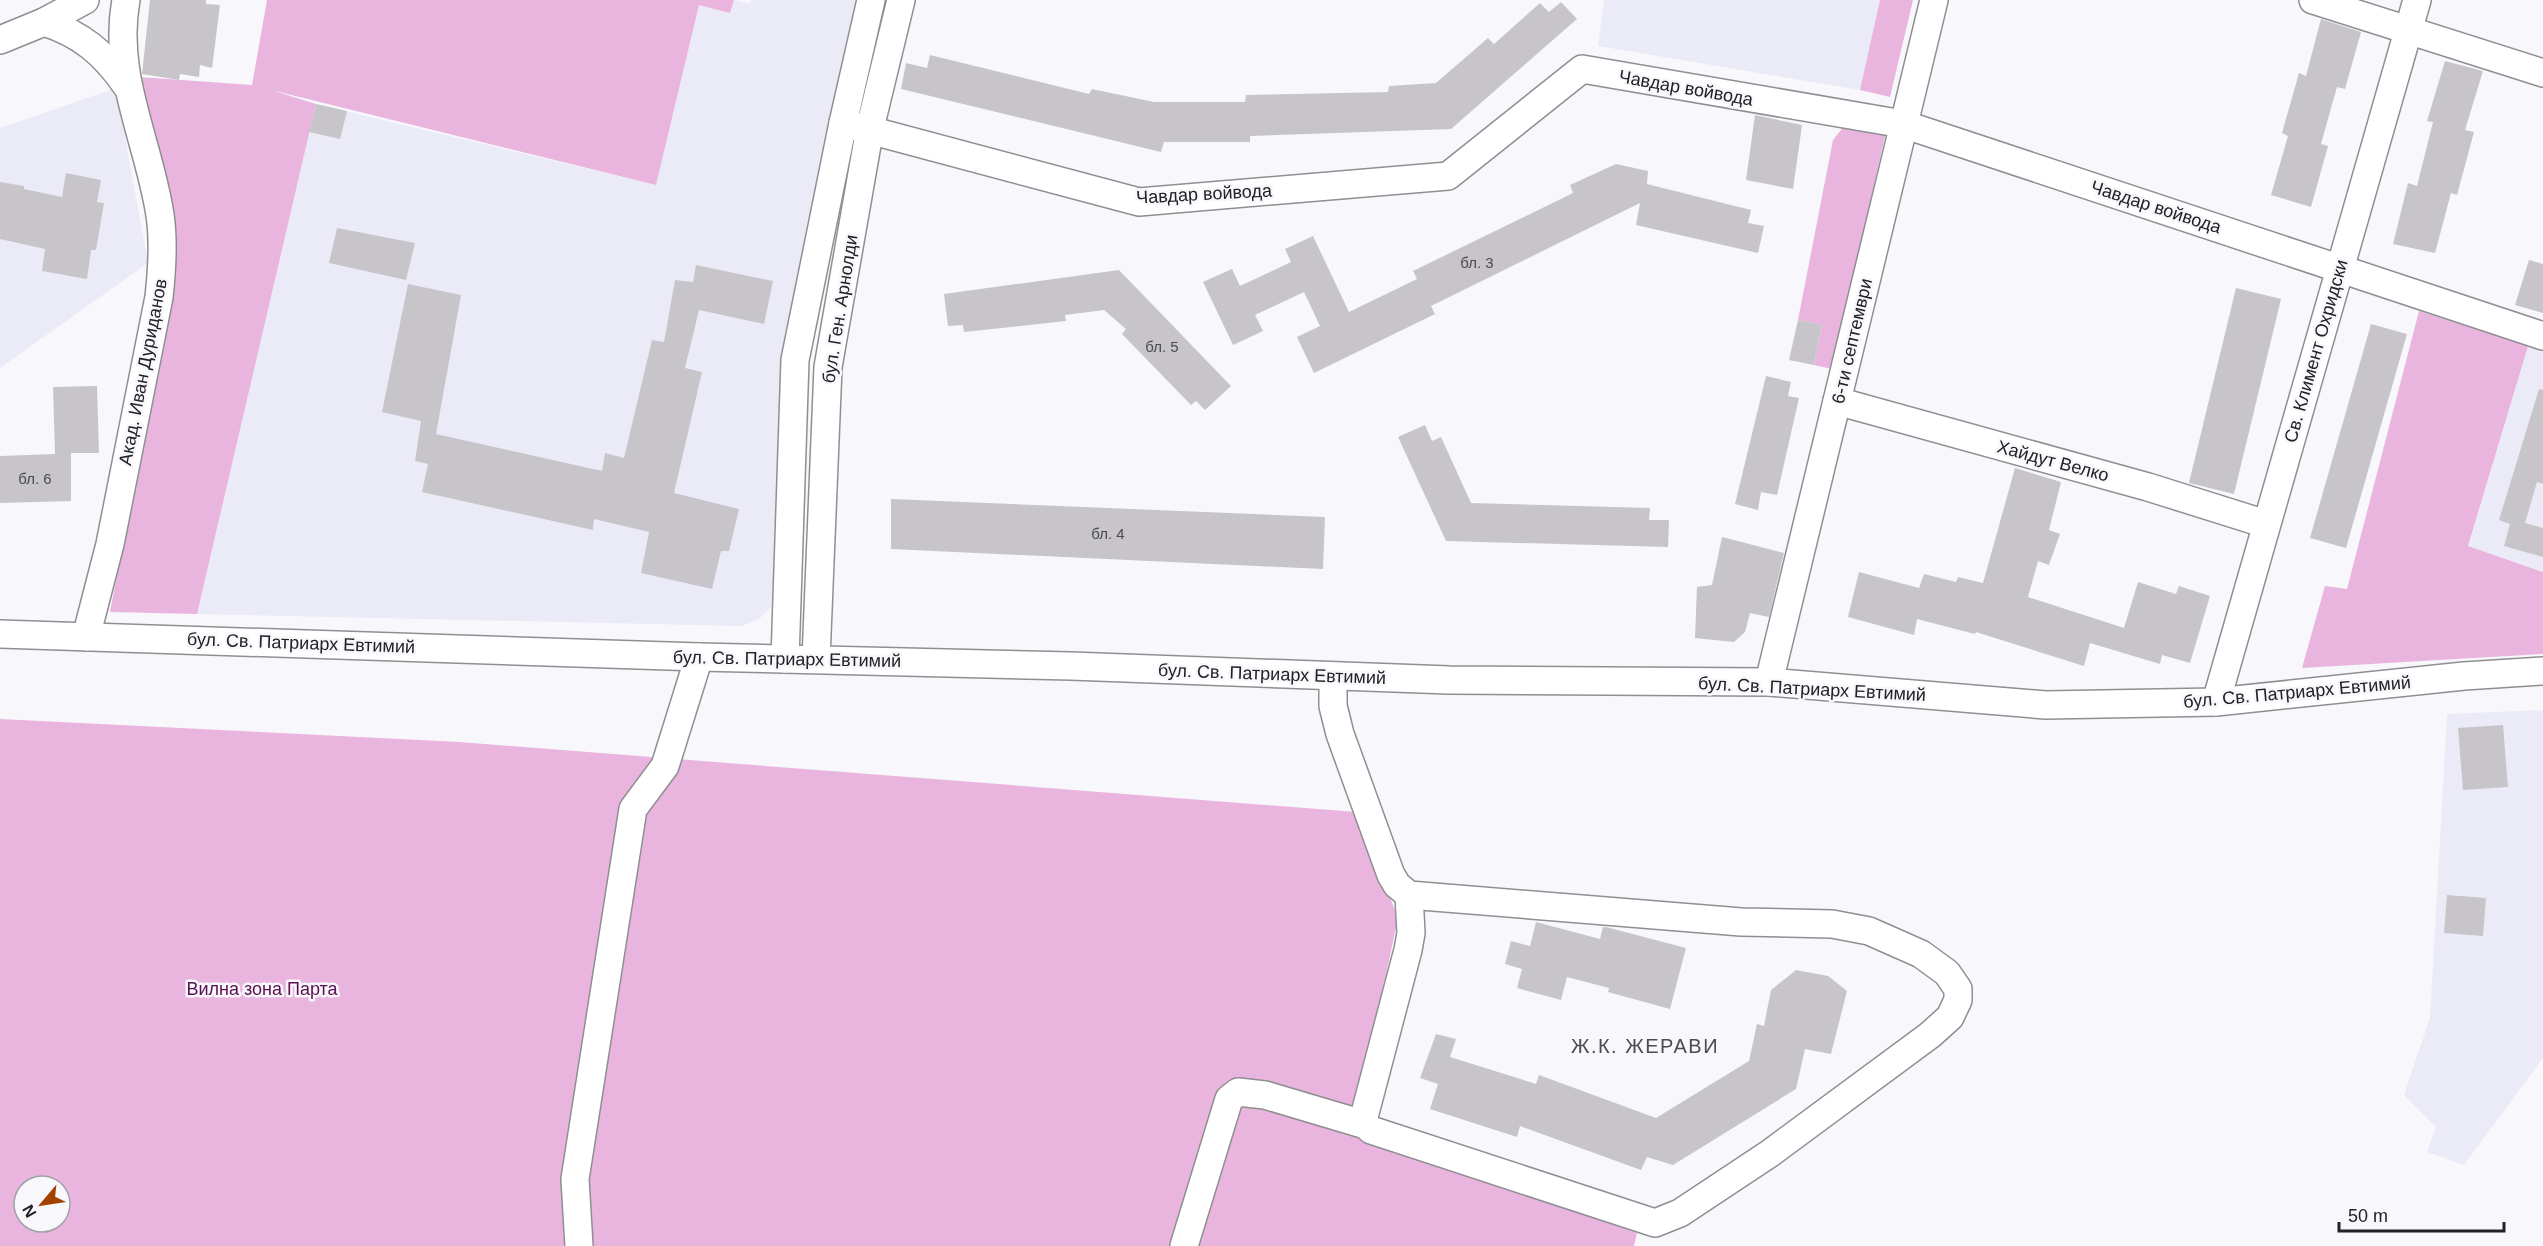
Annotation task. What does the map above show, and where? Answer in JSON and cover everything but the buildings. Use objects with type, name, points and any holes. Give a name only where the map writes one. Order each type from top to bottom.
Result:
[{"type":"street","points":[[0,40],[44,22],[85,0]]},
{"type":"street","name":"Акад. Иван Дуриданов","points":[[86,637],[110,544],[159,297],[162,268],[160,214],[127,86],[122,45],[126,0]]},
{"type":"street","name":"бул. Ген. Арнолди","points":[[785,658],[795,360],[843,123],[871,0]]},
{"type":"street","name":"бул. Ген. Арнолди","points":[[816,659],[828,367],[870,128],[901,0]]},
{"type":"street","name":"6-ти септември","points":[[1769,682],[1934,0]]},
{"type":"street","points":[[2313,0],[2543,73]]},
{"type":"street","name":"Св. Климент Охридски","points":[[2216,702],[2417,0]]},
{"type":"street","points":[[44,22],[68,30],[88,42],[106,58],[127,86]]},
{"type":"street","name":"Чавдар войвода","points":[[843,123],[870,128],[1139,202],[1448,176],[1582,69],[1903,124],[2543,336]]},
{"type":"street","name":"Хайдут Велко","points":[[1837,401],[2148,487],[2266,525]]},
{"type":"street","name":"бул. Св. Патриарх Евтимий","points":[[0,634],[1449,680],[1769,682],[2046,705],[2216,702],[2464,676],[2543,671]]},
{"type":"street","points":[[579,1246],[575,1179],[633,808],[665,766],[699,657]]},
{"type":"street","points":[[1184,1246],[1228,1099],[1238,1092],[1264,1095],[1366,1125],[1382,1135],[1653,1234],[1680,1213],[1768,1154],[1930,1035],[1950,1017],[1958,1000],[1958,989],[1947,973],[1921,954],[1895,940],[1869,931],[1832,924],[1730,921],[1409,895],[1397,885],[1391,875],[1340,734],[1333,706],[1333,676]]},
{"type":"street","points":[[1366,1125],[1364,1117],[1408,951],[1411,933],[1409,895]]},
{"type":"shaded area","points":[[734,0],[750,3],[751,0],[859,0],[812,222],[781,577],[773,605],[759,619],[742,626],[197,614],[316,104],[656,185],[699,5],[730,13]]},
{"type":"shaded area","points":[[1604,0],[1880,0],[1860,90],[1598,46]]},
{"type":"shaded area","points":[[116,88],[148,263],[0,368],[0,128]]},
{"type":"shaded area","points":[[2528,346],[2543,351],[2543,572],[2468,547]]},
{"type":"shaded area","points":[[2543,710],[2543,1058],[2464,1165],[2427,1152],[2436,1127],[2404,1095],[2430,1018],[2447,714]]},
{"type":"green space","points":[[267,0],[734,0],[730,13],[699,5],[656,185],[271,90],[316,104],[197,614],[110,612],[171,288],[139,77],[252,85]]},
{"type":"green space","points":[[1880,0],[1913,0],[1890,97],[1860,90]]},
{"type":"green space","points":[[1844,126],[1886,132],[1832,369],[1814,365],[1822,325],[1798,320],[1833,140]]},
{"type":"green space","points":[[2419,311],[2528,346],[2468,546],[2543,572],[2543,654],[2302,668],[2325,586],[2347,589]]},
{"type":"green space","name":"Вилна зона Парта","points":[[0,719],[459,742],[1356,812],[1398,918],[1352,1135],[1637,1233],[1634,1246],[0,1246]]},
{"type":"district","name":"Ж.К. ЖЕРАВИ","points":[[1645,1046]]}]
